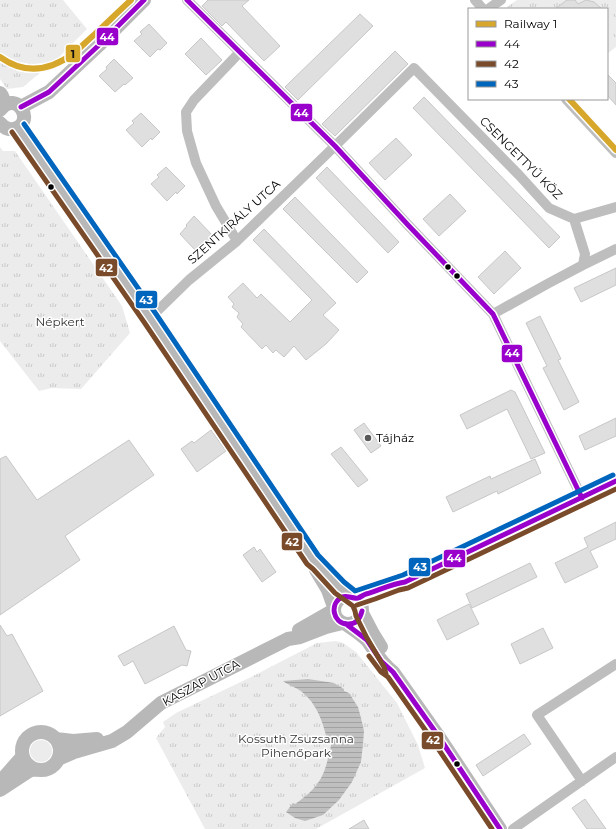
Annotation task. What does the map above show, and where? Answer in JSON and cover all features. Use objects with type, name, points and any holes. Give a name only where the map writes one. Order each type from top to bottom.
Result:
[{"type":"street","points":[[21,107],[49,92],[144,0]]},
{"type":"street","points":[[187,0],[335,146],[493,314],[582,498]]},
{"type":"street","points":[[474,0],[482,8]]},
{"type":"street","points":[[489,8],[501,0]]},
{"type":"street","points":[[237,240],[216,206],[196,163],[187,130],[186,112],[194,100],[240,52]]},
{"type":"street","name":"CSENGETTYŰ KÖZ","points":[[335,146],[414,68],[519,175],[549,208],[574,219]]},
{"type":"street","points":[[567,100],[616,153]]},
{"type":"street","points":[[0,123],[3,127],[10,130],[18,128],[23,123],[25,115],[21,107],[17,104],[2,102]]},
{"type":"street","points":[[18,128],[150,318],[313,560],[340,588],[361,604],[362,612],[391,664],[393,672]]},
{"type":"street","name":"SZENTKIRÁLY UTCA","points":[[150,318],[189,280],[237,240],[335,146]]},
{"type":"street","points":[[583,265],[585,254],[574,219],[616,207]]},
{"type":"street","points":[[493,314],[548,283],[616,249]]},
{"type":"street","points":[[334,609],[338,600],[346,596],[353,597],[372,593],[397,583],[405,582],[616,481]]},
{"type":"street","points":[[313,560],[314,567],[328,590],[336,618],[366,638],[381,661],[393,672],[440,737],[500,829]]},
{"type":"street","points":[[344,624],[351,624],[358,620],[362,612],[377,600],[400,587],[405,582]]},
{"type":"street","name":"KASZAP UTCA","points":[[288,640],[297,632],[334,609]]},
{"type":"street","name":"KASZAP UTCA","points":[[58,759],[74,752],[112,741],[133,727],[161,703],[264,651],[288,640],[326,627],[344,624]]},
{"type":"street","points":[[582,781],[537,715],[616,664]]},
{"type":"street","points":[[40,732],[47,733],[56,739],[60,749],[58,759],[54,765],[48,769],[41,770],[28,766],[22,757],[22,750],[28,736],[33,733],[40,732]]},
{"type":"street","name":"KASZAP UTCA","points":[[56,739],[73,741],[119,736]]},
{"type":"street","points":[[0,782],[22,757]]},
{"type":"street","points":[[513,829],[616,757]]},
{"type":"street","points":[[0,790],[34,769]]},
{"type":"green space","points":[[0,0],[63,0],[87,29],[59,57],[23,87],[7,89],[0,79]]},
{"type":"green space","points":[[517,0],[616,0],[616,47],[608,53],[608,8],[507,7]]},
{"type":"green space","name":"Népkert","points":[[0,147],[3,151],[15,151],[122,306],[130,333],[81,389],[52,388],[39,391],[0,341]]},
{"type":"green space","name":"Kossuth Zsuzsanna Pihenőpark","points":[[336,641],[343,643],[356,652],[397,703],[418,745],[425,768],[316,829],[205,829],[156,738],[165,727],[163,722],[176,713],[317,643]]},
{"type":"green space","points":[[41,740],[49,743],[52,751],[49,759],[41,762],[33,759],[30,751],[33,743]]},
{"type":"shaded area","points":[[308,679],[334,683],[349,693],[358,707],[364,731],[361,762],[352,782],[339,800],[323,815],[305,821],[295,818],[286,812],[293,803],[295,804],[312,791],[317,784],[325,770],[332,741],[327,739],[321,719],[312,702],[300,690],[283,681]]},
{"type":"building","points":[[208,0],[249,0],[242,6],[280,46],[264,61],[226,22],[222,26],[202,6]]},
{"type":"building","points":[[567,0],[575,0],[578,4],[586,0],[594,2],[601,8],[556,8]]},
{"type":"building","points":[[360,14],[373,26],[298,100],[285,87]]},
{"type":"building","points":[[149,24],[167,43],[150,57],[134,41],[142,34],[140,32]]},
{"type":"building","points":[[201,38],[222,60],[206,75],[185,54]]},
{"type":"building","points":[[395,51],[408,64],[335,136],[322,124]]},
{"type":"building","points":[[114,59],[133,78],[115,92],[99,76],[107,69],[106,67]]},
{"type":"building","points":[[608,75],[616,83],[616,105],[608,96]]},
{"type":"building","points":[[424,97],[560,237],[549,248],[413,108]]},
{"type":"building","points":[[141,113],[160,132],[142,147],[126,130],[134,123],[132,121]]},
{"type":"building","points":[[396,138],[412,155],[385,180],[369,163]]},
{"type":"building","points":[[166,167],[185,186],[167,201],[151,184],[159,177],[157,175]]},
{"type":"building","points":[[327,167],[399,242],[388,253],[316,178]]},
{"type":"building","points":[[450,194],[466,211],[439,236],[423,219]]},
{"type":"building","points":[[295,197],[368,272],[357,283],[283,209]]},
{"type":"building","points":[[194,216],[213,236],[206,243],[204,242],[195,250],[180,234]]},
{"type":"building","points":[[264,229],[336,303],[323,315],[339,330],[326,344],[306,360],[294,346],[284,357],[276,350],[273,353],[266,345],[262,349],[241,327],[243,324],[237,317],[239,313],[232,307],[234,304],[228,297],[243,283],[257,298],[261,294],[290,322],[312,300],[253,240]]},
{"type":"building","points":[[505,251],[521,268],[494,294],[478,277]]},
{"type":"building","points":[[616,268],[616,285],[581,302],[574,288]]},
{"type":"building","points":[[540,316],[561,359],[558,360],[579,402],[564,410],[543,368],[547,366],[526,323]]},
{"type":"building","points":[[511,390],[515,392],[545,453],[531,459],[507,409],[467,429],[460,415]]},
{"type":"building","points":[[616,418],[616,436],[585,450],[579,436]]},
{"type":"building","name":"Tájház","points":[[364,423],[381,446],[371,453],[354,430]]},
{"type":"building","points":[[211,430],[226,451],[197,472],[181,449],[192,441],[194,443]]},
{"type":"building","points":[[129,440],[154,475],[65,536],[80,560],[0,615],[0,459],[6,456],[37,500]]},
{"type":"building","points":[[341,447],[368,480],[358,487],[331,454]]},
{"type":"building","points":[[535,459],[541,473],[498,494],[497,491],[453,512],[446,497],[490,476],[491,479]]},
{"type":"building","points":[[616,522],[616,539],[590,551],[598,567],[565,583],[555,563],[588,547],[584,538]]},
{"type":"building","points":[[254,547],[257,552],[260,549],[276,572],[262,582],[243,555]]},
{"type":"building","points":[[530,563],[537,577],[472,608],[466,594]]},
{"type":"building","points":[[469,604],[479,624],[447,640],[437,620]]},
{"type":"building","points":[[0,625],[7,636],[12,634],[43,691],[0,716]]},
{"type":"building","points":[[174,626],[186,650],[191,651],[187,666],[182,665],[145,684],[133,661],[124,666],[118,656]]},
{"type":"building","points":[[543,628],[553,648],[520,664],[511,644]]},
{"type":"building","points":[[524,734],[531,744],[483,776],[476,765]]},
{"type":"building","points":[[585,799],[606,829],[587,829],[572,808]]},
{"type":"building","points":[[364,820],[369,829],[349,829]]},
{"type":"rail line","name":"1","points":[[0,57],[9,63],[28,68],[47,67],[56,64],[74,53],[131,0]]},
{"type":"rail line","name":"1","points":[[570,100],[616,150]]},
{"type":"transit line","name":"44","points":[[21,107],[49,92],[144,0]]},
{"type":"transit line","name":"44","points":[[187,0],[335,146],[493,314],[582,498]]},
{"type":"transit line","name":"43","points":[[24,124],[156,314],[318,555],[344,582],[355,591],[403,575],[613,475]]},
{"type":"transit line","name":"42","points":[[12,132],[144,322],[307,564],[335,593],[353,606],[356,616],[384,667],[386,674]]},
{"type":"transit line","name":"44","points":[[362,611],[357,621],[353,624],[347,624],[338,620],[334,613],[334,608],[335,604],[342,597],[346,596],[358,598],[365,594],[405,582],[616,481]]},
{"type":"transit line","name":"42","points":[[357,605],[408,588],[616,489]]},
{"type":"transit line","name":"44","points":[[346,624],[367,640],[381,661],[393,672],[439,737],[500,829]]},
{"type":"transit line","name":"42","points":[[369,656],[381,672],[388,677],[492,829]]},
{"type":"place","name":"Tájház","points":[[368,438]]}]
